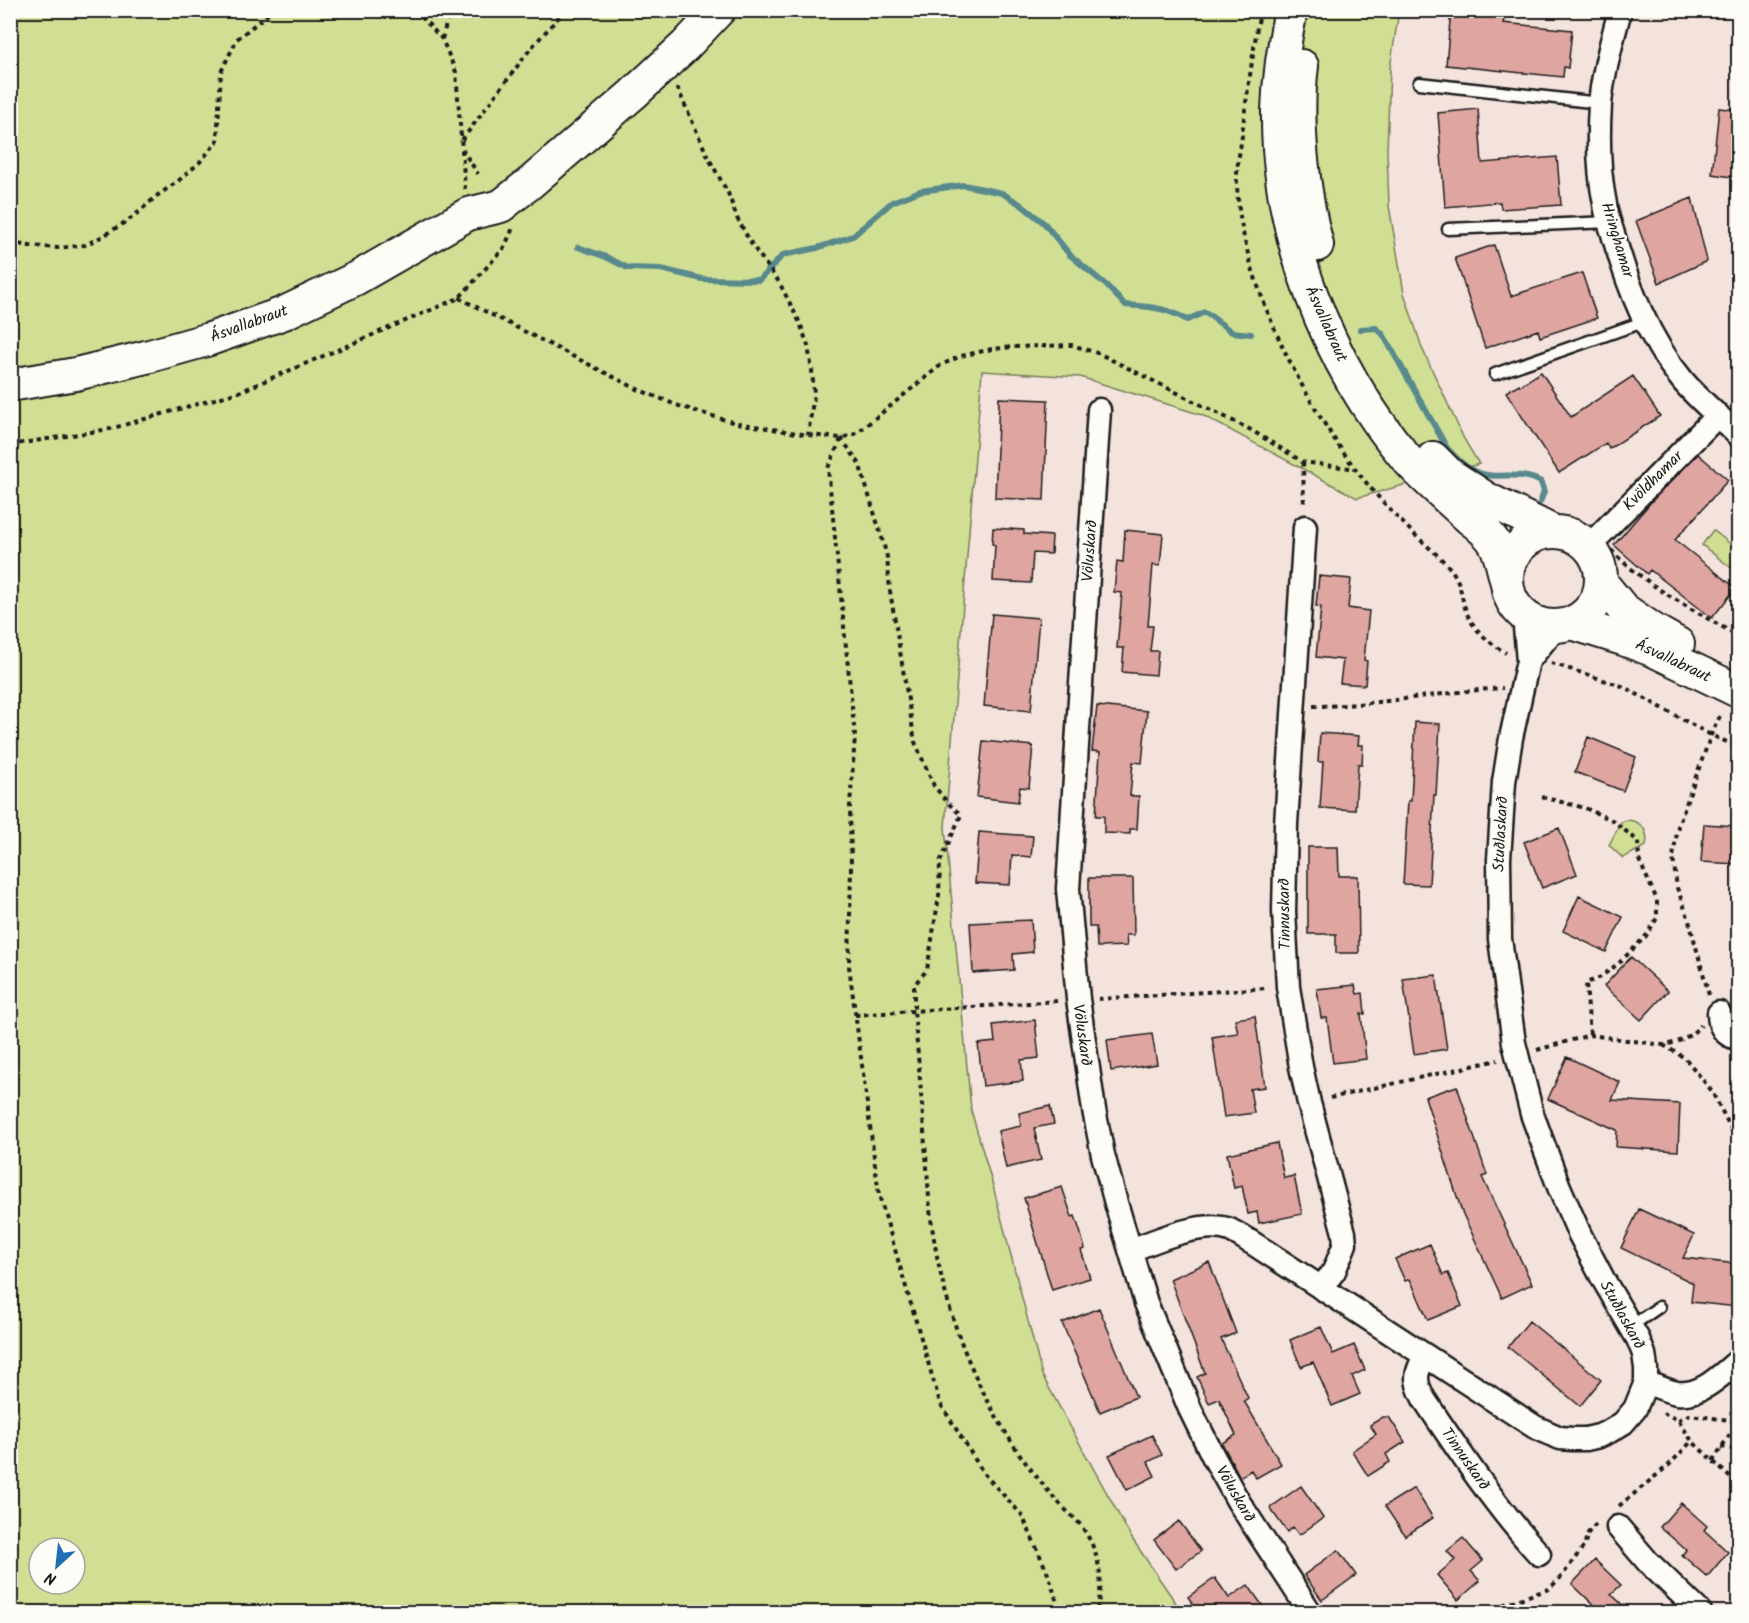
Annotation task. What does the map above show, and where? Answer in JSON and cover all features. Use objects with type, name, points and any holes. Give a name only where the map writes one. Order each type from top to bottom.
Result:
[{"type":"main road","name":"Ásvallabraut","points":[[468,214],[490,190],[663,38],[688,10]]},
{"type":"main road","name":"Ásvallabraut","points":[[10,385],[76,374],[146,357],[210,339],[284,313],[357,278],[468,214],[501,206],[655,74],[719,10]]},
{"type":"main road","name":"Ásvallabraut","points":[[1291,10],[1281,67],[1278,111],[1286,207],[1297,256],[1324,325],[1374,416],[1407,459],[1495,544],[1507,583]]},
{"type":"main road","name":"Ásvallabraut","points":[[1312,10],[1301,72],[1302,154],[1309,215],[1323,268],[1340,315],[1380,392],[1419,444],[1449,474],[1487,499],[1554,532]]},
{"type":"main road","points":[[1554,532],[1593,542],[1601,582],[1599,595],[1593,606],[1583,616],[1566,624],[1547,626],[1524,616],[1513,601],[1507,583],[1509,567],[1516,553],[1527,541],[1541,534],[1554,532]]},
{"type":"main road","name":"Ásvallabraut","points":[[1601,582],[1623,609],[1655,632],[1738,672]]},
{"type":"main road","name":"Ásvallabraut","points":[[1566,624],[1623,639],[1654,651],[1738,691]]},
{"type":"street","name":"Hringhamar","points":[[1620,10],[1606,66],[1600,103],[1599,154],[1605,204],[1620,258],[1639,308],[1662,352],[1684,382],[1738,435]]},
{"type":"street","name":"Völuskarð","points":[[1100,410],[1068,889],[1086,1066],[1103,1155],[1150,1314],[1190,1409],[1213,1456],[1243,1509],[1310,1612]]},
{"type":"street","name":"Kvöldhamar","points":[[1593,542],[1718,416]]},
{"type":"street","name":"Tinnuskarð","points":[[1305,527],[1287,812],[1284,911],[1288,987],[1301,1067],[1344,1233],[1345,1244],[1342,1255],[1334,1271],[1321,1288]]},
{"type":"street","name":"Stuðlaskarð","points":[[1524,616],[1539,662]]},
{"type":"street","name":"Stuðlaskarð","points":[[1566,624],[1549,635],[1539,662],[1522,687],[1511,738],[1504,782],[1499,859],[1500,939],[1508,1010],[1517,1056],[1533,1114],[1559,1187],[1580,1235],[1644,1354],[1642,1392]]},
{"type":"street","points":[[1711,1010],[1722,1030],[1738,1038]]},
{"type":"street","points":[[1131,1250],[1205,1228],[1230,1230],[1535,1427],[1560,1438],[1586,1439],[1599,1436],[1623,1423],[1642,1392],[1693,1392],[1709,1384],[1738,1361]]},
{"type":"street","name":"Tinnuskarð","points":[[1425,1356],[1417,1370],[1416,1380],[1424,1399],[1497,1504],[1539,1554]]},
{"type":"street","points":[[1618,1527],[1648,1562],[1700,1612]]},
{"type":"lane","points":[[1419,83],[1600,103]]},
{"type":"lane","points":[[1448,229],[1610,222]]},
{"type":"lane","points":[[1495,374],[1646,321]]},
{"type":"lane","points":[[1630,1327],[1659,1307]]},
{"type":"path","points":[[10,243],[58,248],[85,245],[133,217],[199,163],[217,142],[221,72],[237,39],[273,10]]},
{"type":"path","points":[[415,10],[442,39],[456,72],[468,214]]},
{"type":"path","points":[[442,39],[450,10]]},
{"type":"path","points":[[462,140],[531,48],[563,10]]},
{"type":"path","points":[[677,87],[708,157],[728,193],[736,218],[779,282],[800,323],[808,346],[814,394],[808,435]]},
{"type":"path","points":[[462,149],[478,174]]},
{"type":"path","points":[[459,298],[634,388],[676,405],[732,422],[808,435],[841,438],[853,435],[863,428],[941,365],[962,356],[992,349],[1072,345],[1100,354],[1251,430],[1303,462],[1357,469]]},
{"type":"path","points":[[841,438],[858,463],[887,556],[890,591],[915,742],[934,786],[961,815],[940,862],[939,896],[927,970],[914,985],[914,1010],[931,1217],[937,1256],[957,1331],[989,1403],[1031,1470],[1083,1529],[1091,1542],[1101,1583],[1096,1612]]},
{"type":"path","points":[[841,438],[828,468],[855,736],[850,806],[849,966],[879,1195],[940,1403],[984,1474],[1022,1515],[1049,1576],[1060,1612]]},
{"type":"path","points":[[1303,462],[1305,527]]},
{"type":"path","points":[[1593,542],[1618,557],[1644,579],[1676,600],[1738,636]]},
{"type":"path","points":[[1539,662],[1622,686],[1711,735],[1738,747]]},
{"type":"path","points":[[1331,706],[1522,687]]},
{"type":"path","points":[[1350,1094],[1517,1056],[1590,1035],[1663,1044],[1684,1040],[1693,1034],[1711,1010],[1709,992],[1691,927],[1677,888],[1673,856],[1678,826],[1720,716]]},
{"type":"path","points":[[1542,797],[1586,807],[1612,820],[1638,841],[1639,860],[1658,900],[1657,918],[1646,936],[1619,963],[1599,978],[1586,984],[1590,1035]]},
{"type":"path","points":[[1100,999],[1242,988]]},
{"type":"path","points":[[855,1015],[1037,1002]]},
{"type":"path","points":[[1663,1044],[1685,1058],[1711,1090],[1738,1142]]},
{"type":"path","points":[[1642,1392],[1678,1419],[1692,1441],[1738,1485]]},
{"type":"path","points":[[1678,1419],[1689,1415],[1738,1421],[1713,1461]]},
{"type":"path","points":[[1618,1527],[1605,1516],[1634,1495],[1692,1441]]},
{"type":"path","points":[[1721,1447],[1738,1450]]},
{"type":"path","points":[[1486,1612],[1549,1589],[1562,1576],[1584,1546],[1588,1533],[1595,1525]]},
{"type":"green space","points":[[11,11],[1399,11],[1390,68],[1387,151],[1389,206],[1404,293],[1422,348],[1464,439],[1479,464],[1357,498],[1202,415],[1080,377],[982,371],[945,827],[971,1110],[1042,1375],[1131,1537],[1182,1612],[11,1612]]},
{"type":"green space","points":[[1713,530],[1738,550],[1738,573],[1702,545]]},
{"type":"green space","points":[[1627,820],[1637,822],[1643,828],[1647,841],[1646,846],[1623,858],[1609,845],[1621,822]]},
{"type":"building","points":[[1451,10],[1507,10],[1503,23],[1572,30],[1568,68],[1564,67],[1563,77],[1446,65]]},
{"type":"building","points":[[1719,108],[1738,110],[1738,178],[1712,174]]},
{"type":"building","points":[[1478,109],[1482,163],[1557,157],[1561,205],[1501,209],[1500,202],[1445,207],[1438,113]]},
{"type":"building","points":[[1692,198],[1707,261],[1659,283],[1636,221]]},
{"type":"building","points":[[1494,245],[1511,296],[1582,273],[1597,318],[1540,337],[1538,330],[1485,348],[1455,258]]},
{"type":"building","points":[[1541,372],[1571,417],[1633,376],[1660,416],[1609,449],[1606,443],[1559,473],[1506,392]]},
{"type":"building","points":[[999,398],[1048,400],[1044,500],[995,498]]},
{"type":"building","points":[[1698,454],[1728,480],[1675,540],[1736,588],[1712,618],[1650,570],[1647,574],[1614,545],[1651,502]]},
{"type":"building","points":[[993,528],[1024,530],[1024,534],[1052,536],[1051,554],[1033,553],[1031,583],[993,581],[995,545],[992,544]]},
{"type":"building","points":[[1125,530],[1163,534],[1160,566],[1153,565],[1148,626],[1153,626],[1150,651],[1158,651],[1156,675],[1122,672],[1124,648],[1117,648],[1122,593],[1114,592],[1117,561],[1123,562]]},
{"type":"building","points":[[1319,576],[1351,579],[1348,608],[1369,611],[1364,660],[1367,661],[1365,685],[1340,683],[1343,660],[1316,657],[1321,607],[1316,606]]},
{"type":"building","points":[[992,614],[1039,618],[1031,711],[984,706]]},
{"type":"building","points":[[1097,706],[1147,711],[1142,763],[1133,762],[1130,796],[1139,796],[1137,829],[1130,829],[1130,834],[1104,833],[1104,816],[1096,816],[1100,752],[1092,751]]},
{"type":"building","points":[[1415,722],[1440,724],[1429,885],[1403,884],[1408,801],[1411,801]]},
{"type":"building","points":[[1320,733],[1359,736],[1358,745],[1363,745],[1362,764],[1358,764],[1355,810],[1320,808],[1323,762],[1318,762]]},
{"type":"building","points":[[1588,737],[1636,757],[1623,791],[1575,772]]},
{"type":"building","points":[[983,741],[1033,746],[1029,788],[1020,787],[1018,802],[977,797]]},
{"type":"building","points":[[1704,824],[1738,826],[1738,864],[1701,862]]},
{"type":"building","points":[[1559,828],[1577,874],[1542,888],[1524,842]]},
{"type":"building","points":[[979,832],[1033,836],[1031,857],[1012,855],[1010,885],[975,883]]},
{"type":"building","points":[[1308,847],[1338,847],[1339,876],[1358,876],[1359,953],[1336,953],[1336,934],[1308,934]]},
{"type":"building","points":[[1089,878],[1133,878],[1134,935],[1126,935],[1127,946],[1097,947],[1096,927],[1089,927]]},
{"type":"building","points":[[1579,896],[1623,917],[1606,952],[1563,931]]},
{"type":"building","points":[[1031,920],[1033,952],[1013,954],[1014,970],[973,973],[970,923]]},
{"type":"building","points":[[1631,957],[1668,991],[1641,1020],[1604,986]]},
{"type":"building","points":[[1436,975],[1447,1049],[1414,1054],[1403,979]]},
{"type":"building","points":[[1355,985],[1357,994],[1363,993],[1365,1014],[1361,1014],[1366,1059],[1333,1063],[1327,1018],[1321,1018],[1317,989]]},
{"type":"building","points":[[1255,1016],[1265,1087],[1250,1089],[1254,1113],[1224,1117],[1212,1037],[1238,1033],[1235,1019]]},
{"type":"building","points":[[1035,1020],[1039,1058],[1021,1060],[1023,1081],[983,1086],[978,1044],[995,1042],[993,1025]]},
{"type":"building","points":[[1152,1034],[1157,1064],[1111,1071],[1107,1040]]},
{"type":"building","points":[[1567,1057],[1620,1082],[1612,1100],[1680,1104],[1678,1151],[1616,1147],[1617,1130],[1548,1099]]},
{"type":"building","points":[[1457,1086],[1487,1175],[1482,1177],[1532,1284],[1502,1298],[1462,1212],[1425,1097]]},
{"type":"building","points":[[1050,1106],[1054,1124],[1034,1128],[1041,1160],[1006,1168],[998,1131],[1021,1126],[1019,1113]]},
{"type":"building","points":[[1277,1143],[1284,1178],[1294,1176],[1302,1214],[1259,1223],[1257,1212],[1248,1214],[1242,1186],[1234,1188],[1227,1154]]},
{"type":"building","points":[[1062,1187],[1072,1217],[1075,1216],[1080,1231],[1085,1249],[1081,1250],[1090,1278],[1052,1290],[1024,1198]]},
{"type":"building","points":[[1639,1209],[1694,1235],[1683,1258],[1738,1264],[1738,1307],[1691,1302],[1693,1283],[1621,1248]]},
{"type":"building","points":[[1430,1244],[1443,1275],[1448,1273],[1462,1306],[1428,1320],[1410,1279],[1405,1281],[1395,1259]]},
{"type":"building","points":[[1209,1262],[1236,1333],[1221,1339],[1248,1398],[1244,1401],[1281,1464],[1256,1478],[1251,1470],[1240,1477],[1222,1443],[1236,1435],[1219,1399],[1209,1403],[1197,1377],[1205,1373],[1170,1279]]},
{"type":"building","points":[[1099,1308],[1136,1397],[1100,1412],[1062,1323]]},
{"type":"building","points":[[1529,1321],[1601,1380],[1580,1406],[1508,1347]]},
{"type":"building","points":[[1321,1327],[1333,1354],[1354,1345],[1365,1370],[1352,1376],[1360,1394],[1332,1406],[1313,1362],[1301,1367],[1290,1340]]},
{"type":"building","points":[[1383,1417],[1389,1417],[1405,1442],[1386,1454],[1390,1462],[1368,1476],[1352,1451],[1376,1434],[1370,1425]]},
{"type":"building","points":[[1152,1435],[1162,1455],[1148,1462],[1155,1476],[1127,1490],[1109,1455]]},
{"type":"building","points":[[1301,1486],[1323,1518],[1299,1535],[1293,1527],[1287,1532],[1270,1508]]},
{"type":"building","points":[[1414,1488],[1433,1518],[1405,1536],[1385,1506]]},
{"type":"building","points":[[1681,1503],[1707,1526],[1704,1530],[1728,1552],[1707,1577],[1682,1555],[1686,1550],[1660,1527]]},
{"type":"building","points":[[1179,1521],[1201,1551],[1176,1569],[1154,1540]]},
{"type":"building","points":[[1463,1538],[1483,1561],[1471,1571],[1480,1581],[1458,1600],[1437,1575],[1455,1560],[1447,1551]]},
{"type":"building","points":[[1338,1550],[1356,1575],[1322,1600],[1304,1575]]},
{"type":"building","points":[[1595,1560],[1621,1585],[1611,1594],[1630,1612],[1601,1612],[1572,1584]]},
{"type":"building","points":[[1215,1578],[1229,1598],[1248,1585],[1267,1612],[1199,1612],[1188,1597]]},
{"type":"waterway","points":[[578,247],[628,268],[661,269],[702,279],[759,280],[783,255],[817,248],[853,236],[892,202],[920,191],[964,185],[1002,193],[1020,204],[1044,223],[1070,255],[1106,285],[1125,305],[1164,310],[1187,320],[1205,312],[1232,332],[1251,334]]},
{"type":"waterway","points":[[1360,329],[1376,328],[1383,334],[1447,448],[1464,465],[1492,476],[1516,475],[1541,482],[1544,492],[1540,502]]}]
